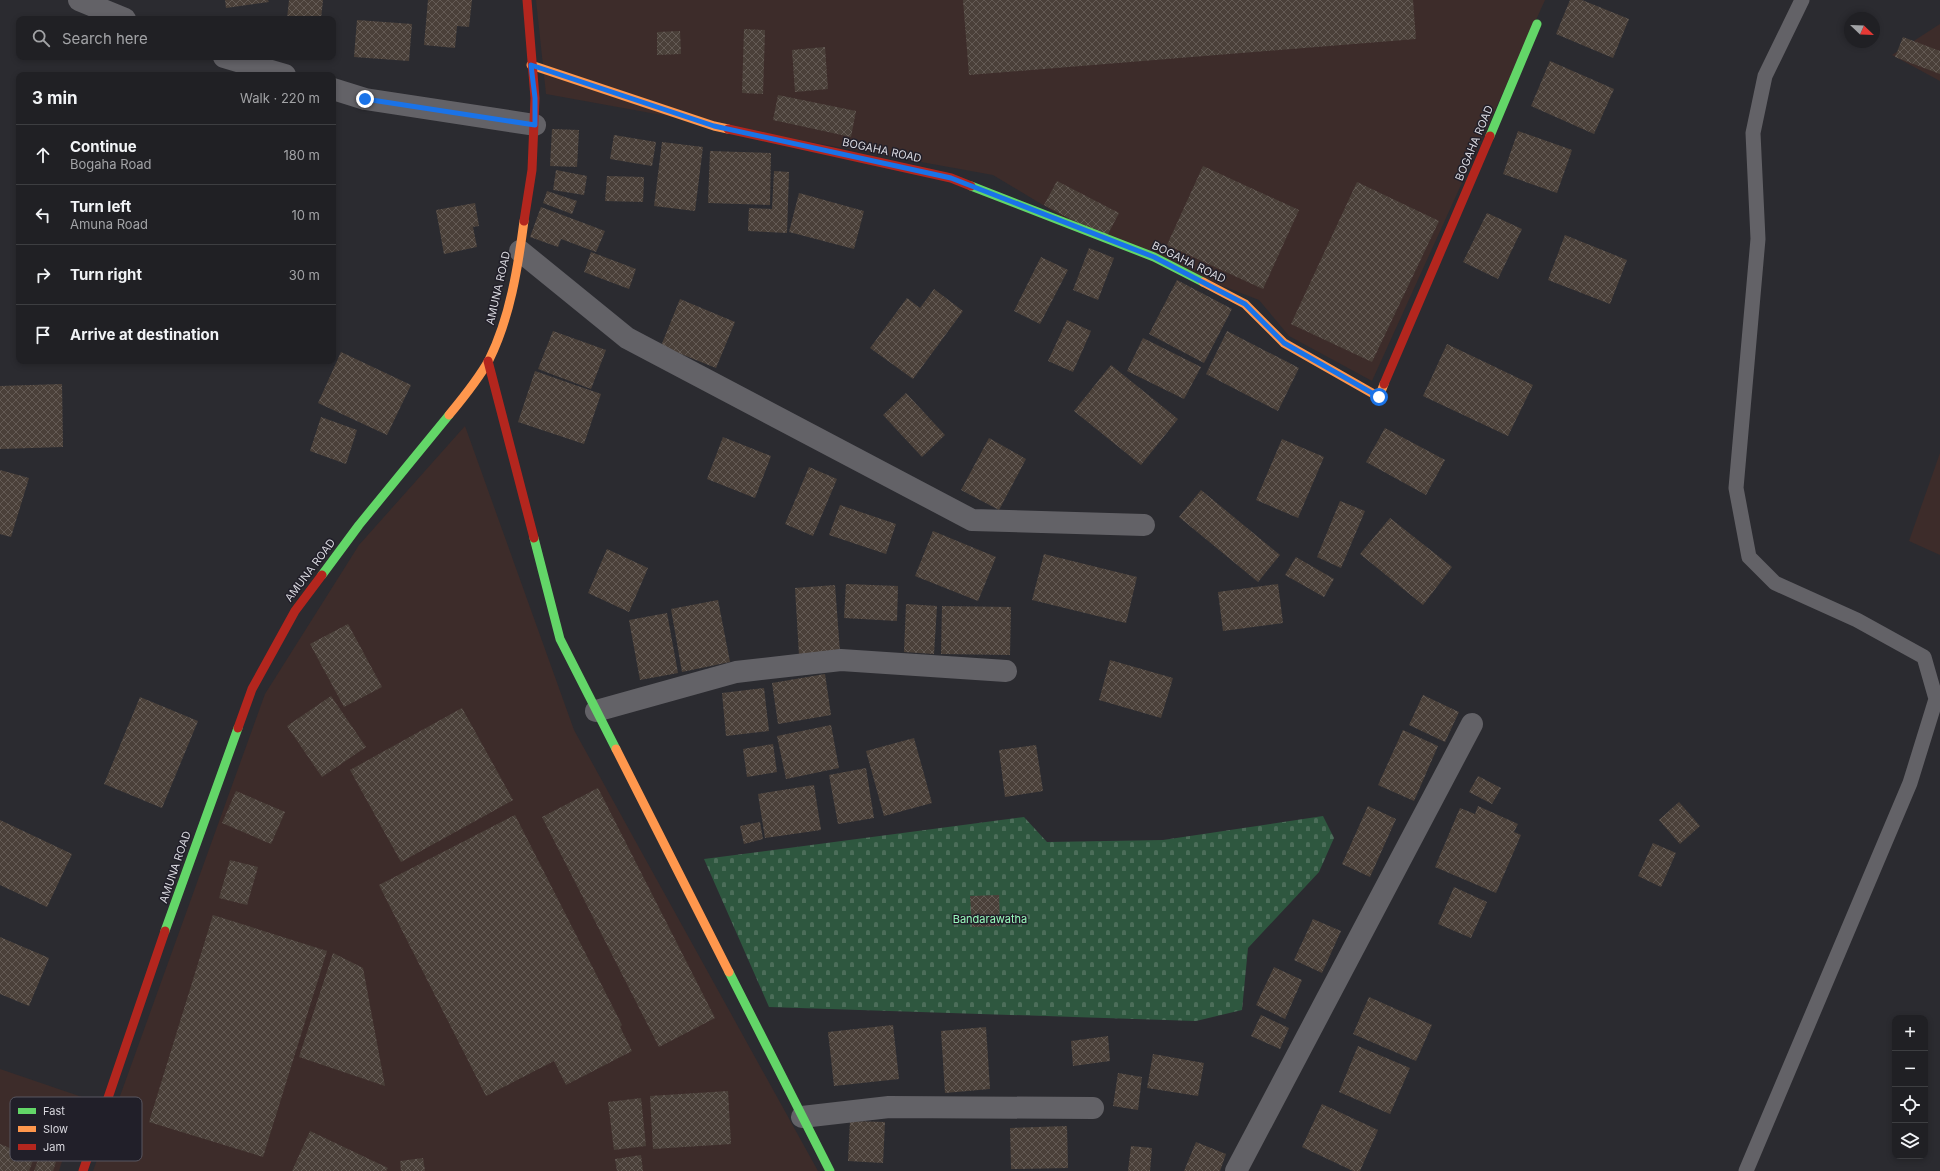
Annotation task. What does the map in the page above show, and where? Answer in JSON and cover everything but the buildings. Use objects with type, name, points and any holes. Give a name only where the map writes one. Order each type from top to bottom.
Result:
[{"type":"street","points":[[79,0],[118,16]]},
{"type":"street","name":"AMUNA ROAD","points":[[108,1097],[177,896],[252,689],[295,611],[359,525],[468,392],[488,362],[506,318],[520,250],[532,170],[535,125],[535,98],[531,65],[527,0]]},
{"type":"street","name":"BOGAHA ROAD","points":[[531,65],[714,126],[951,178],[966,183],[1154,257],[1245,304],[1284,343],[1379,397],[1537,24]]},
{"type":"street","points":[[234,60],[274,72]]},
{"type":"street","points":[[336,90],[365,99],[535,125]]},
{"type":"street","points":[[520,250],[627,338],[972,520],[1144,525]]},
{"type":"street","points":[[488,362],[560,639],[830,1171]]},
{"type":"street","points":[[596,711],[736,672],[841,660],[1006,671]]},
{"type":"street","points":[[1236,1171],[1472,724]]},
{"type":"street","points":[[802,1117],[889,1107],[1093,1108]]},
{"type":"street","name":"AMUNA ROAD","points":[[83,1171],[86,1161]]},
{"type":"lane","points":[[1746,1171],[1910,782],[1936,699],[1924,657],[1857,620],[1775,583],[1749,557],[1736,488],[1758,239],[1753,133],[1765,76],[1802,0]]},
{"type":"shaded area","points":[[536,0],[1545,0],[1372,381],[1289,336],[1259,300],[1096,237],[993,175],[546,94]]},
{"type":"shaded area","points":[[1940,24],[1940,81],[1892,55]]},
{"type":"shaded area","points":[[465,426],[574,730],[818,1171],[93,1171],[97,1161],[142,1161],[142,1097],[120,1097],[265,694],[359,545]]},
{"type":"shaded area","points":[[1940,453],[1940,555],[1909,541]]},
{"type":"shaded area","points":[[0,1069],[82,1097],[10,1097],[10,1161],[62,1161],[59,1171],[0,1171]]},
{"type":"green space","name":"Bandarawatha","points":[[1323,816],[1334,838],[1319,872],[1248,948],[1242,1010],[1196,1021],[769,1007],[704,859],[1024,817],[1047,842],[1163,840]]},
{"type":"traffic: fast","points":[[1490,136],[1537,24]]},
{"type":"traffic: fast","points":[[971,186],[1154,257],[1203,282]]},
{"type":"traffic: fast","points":[[322,575],[359,525],[449,415]]},
{"type":"traffic: fast","points":[[534,538],[560,639],[616,749]]},
{"type":"traffic: fast","points":[[165,931],[238,728]]},
{"type":"traffic: fast","points":[[729,972],[830,1171]]},
{"type":"traffic: slow","points":[[531,65],[714,126],[728,129]]},
{"type":"traffic: slow","points":[[449,415],[480,375],[496,344],[508,310],[519,256],[524,221]]},
{"type":"traffic: slow","points":[[1203,282],[1245,304],[1284,343],[1379,397],[1384,384]]},
{"type":"traffic: slow","points":[[616,749],[729,972]]},
{"type":"traffic: jam","points":[[524,221],[532,170],[535,98],[527,0]]},
{"type":"traffic: jam","points":[[728,129],[951,178],[971,186]]},
{"type":"traffic: jam","points":[[1384,384],[1490,136]]},
{"type":"traffic: jam","points":[[488,361],[534,538]]},
{"type":"traffic: jam","points":[[238,728],[252,689],[295,611],[322,575]]},
{"type":"traffic: jam","points":[[108,1097],[165,931]]},
{"type":"traffic: jam","points":[[83,1171],[86,1161]]},
{"type":"route","points":[[365,99],[535,125],[535,98],[531,65],[714,126],[951,178],[1154,257],[1245,304],[1284,343],[1379,397]]}]
